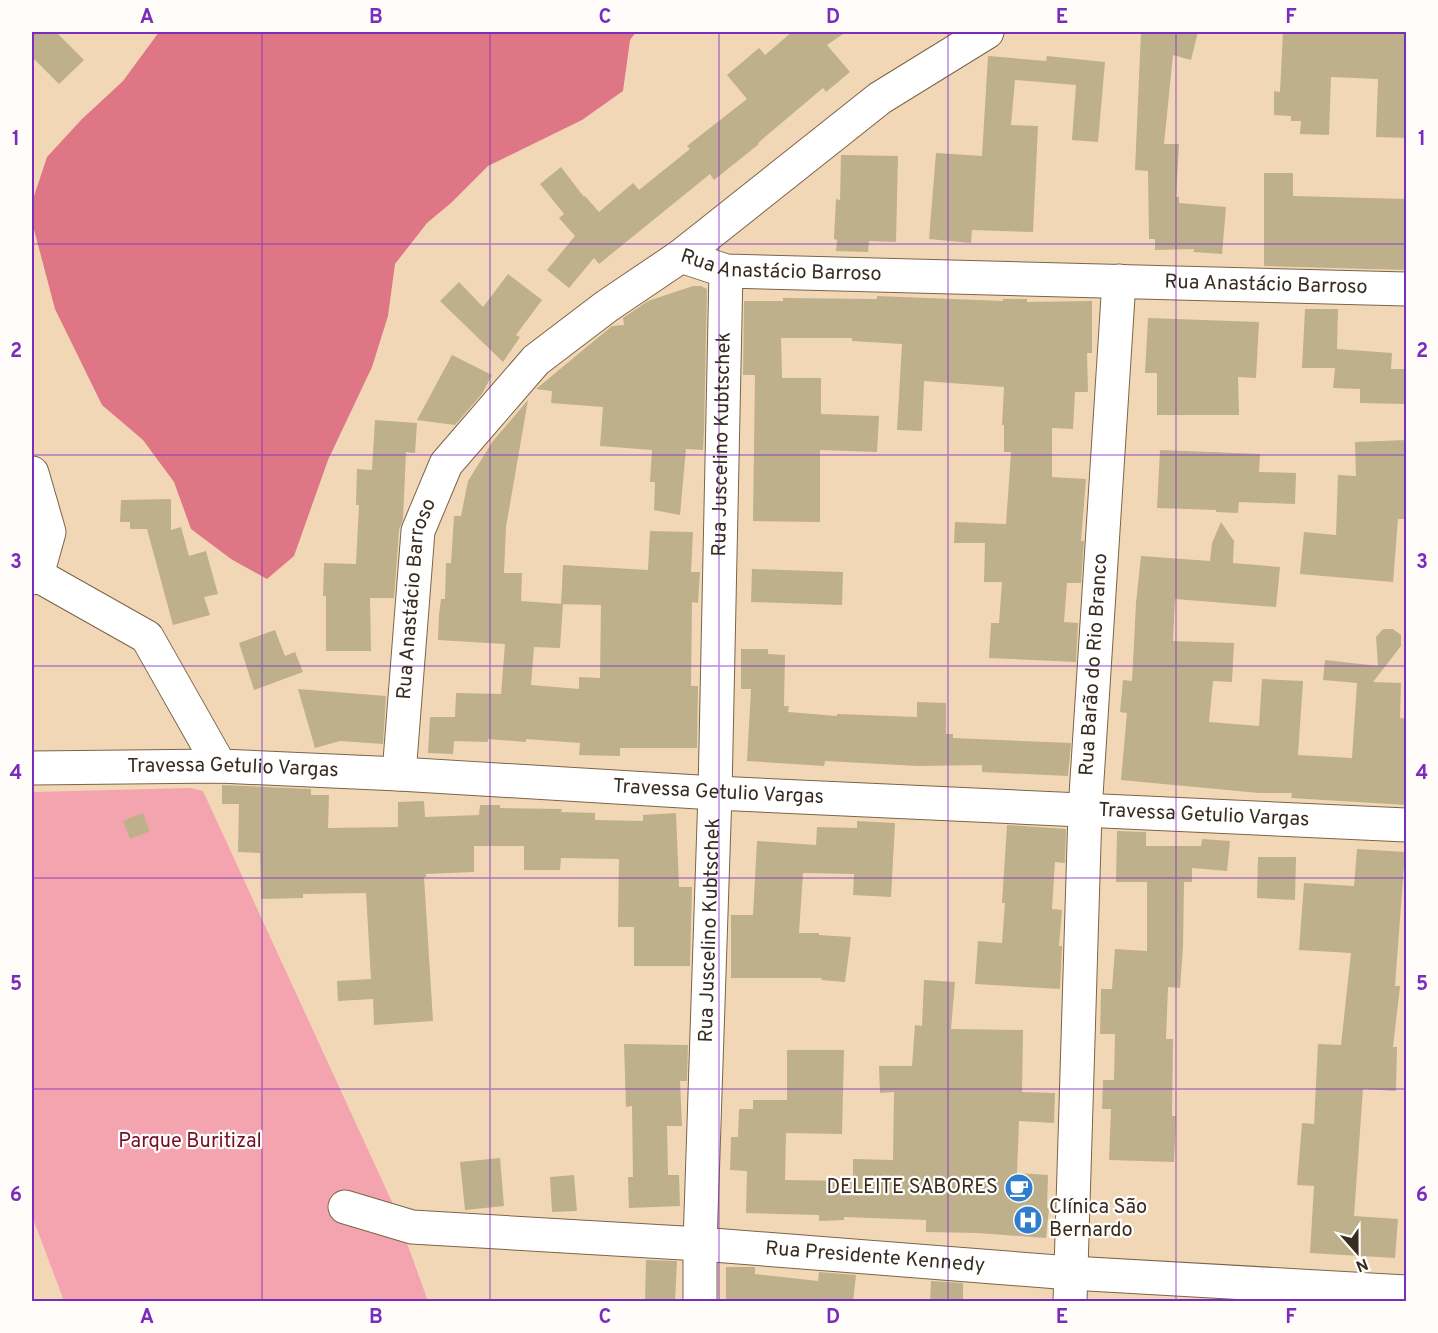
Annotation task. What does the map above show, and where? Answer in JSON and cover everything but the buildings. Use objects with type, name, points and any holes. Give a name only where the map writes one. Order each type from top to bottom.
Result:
[{"type":"street","points":[[681,256],[880,98],[987,32]]},
{"type":"street","name":"Rua Anastácio Barroso","points":[[399,774],[418,531],[446,464],[536,360],[607,306],[681,256],[726,271],[1407,289]]},
{"type":"street","name":"Rua Juscelino Kubtschek","points":[[700,1302],[715,794],[726,271]]},
{"type":"street","name":"Rua Barão do Rio Branco","points":[[1070,1287],[1085,811],[1119,281]]},
{"type":"street","points":[[32,473],[49,532],[34,576],[147,637],[220,766]]},
{"type":"street","name":"Travessa Getulio Vargas","points":[[32,768],[220,766],[399,774],[715,794],[1407,825]]},
{"type":"street","name":"Rua Presidente Kennedy","points":[[345,1207],[412,1227],[700,1244],[1070,1287],[1407,1292]]},
{"type":"green space","name":"Parque Buritizal","points":[[191,788],[203,791],[392,1202],[428,1301],[64,1301],[32,1216],[32,792]]},
{"type":"shaded area","points":[[159,32],[636,32],[630,40],[623,91],[582,120],[488,166],[427,223],[395,264],[388,316],[372,367],[328,460],[294,556],[267,579],[231,559],[191,529],[174,482],[143,440],[102,405],[55,309],[32,222],[32,202],[47,157],[82,119],[123,81]]},
{"type":"place","name":"DELEITE SABORES","points":[[1019,1188]]},
{"type":"place","name":"Clínica São Bernardo","points":[[1028,1220]]}]
